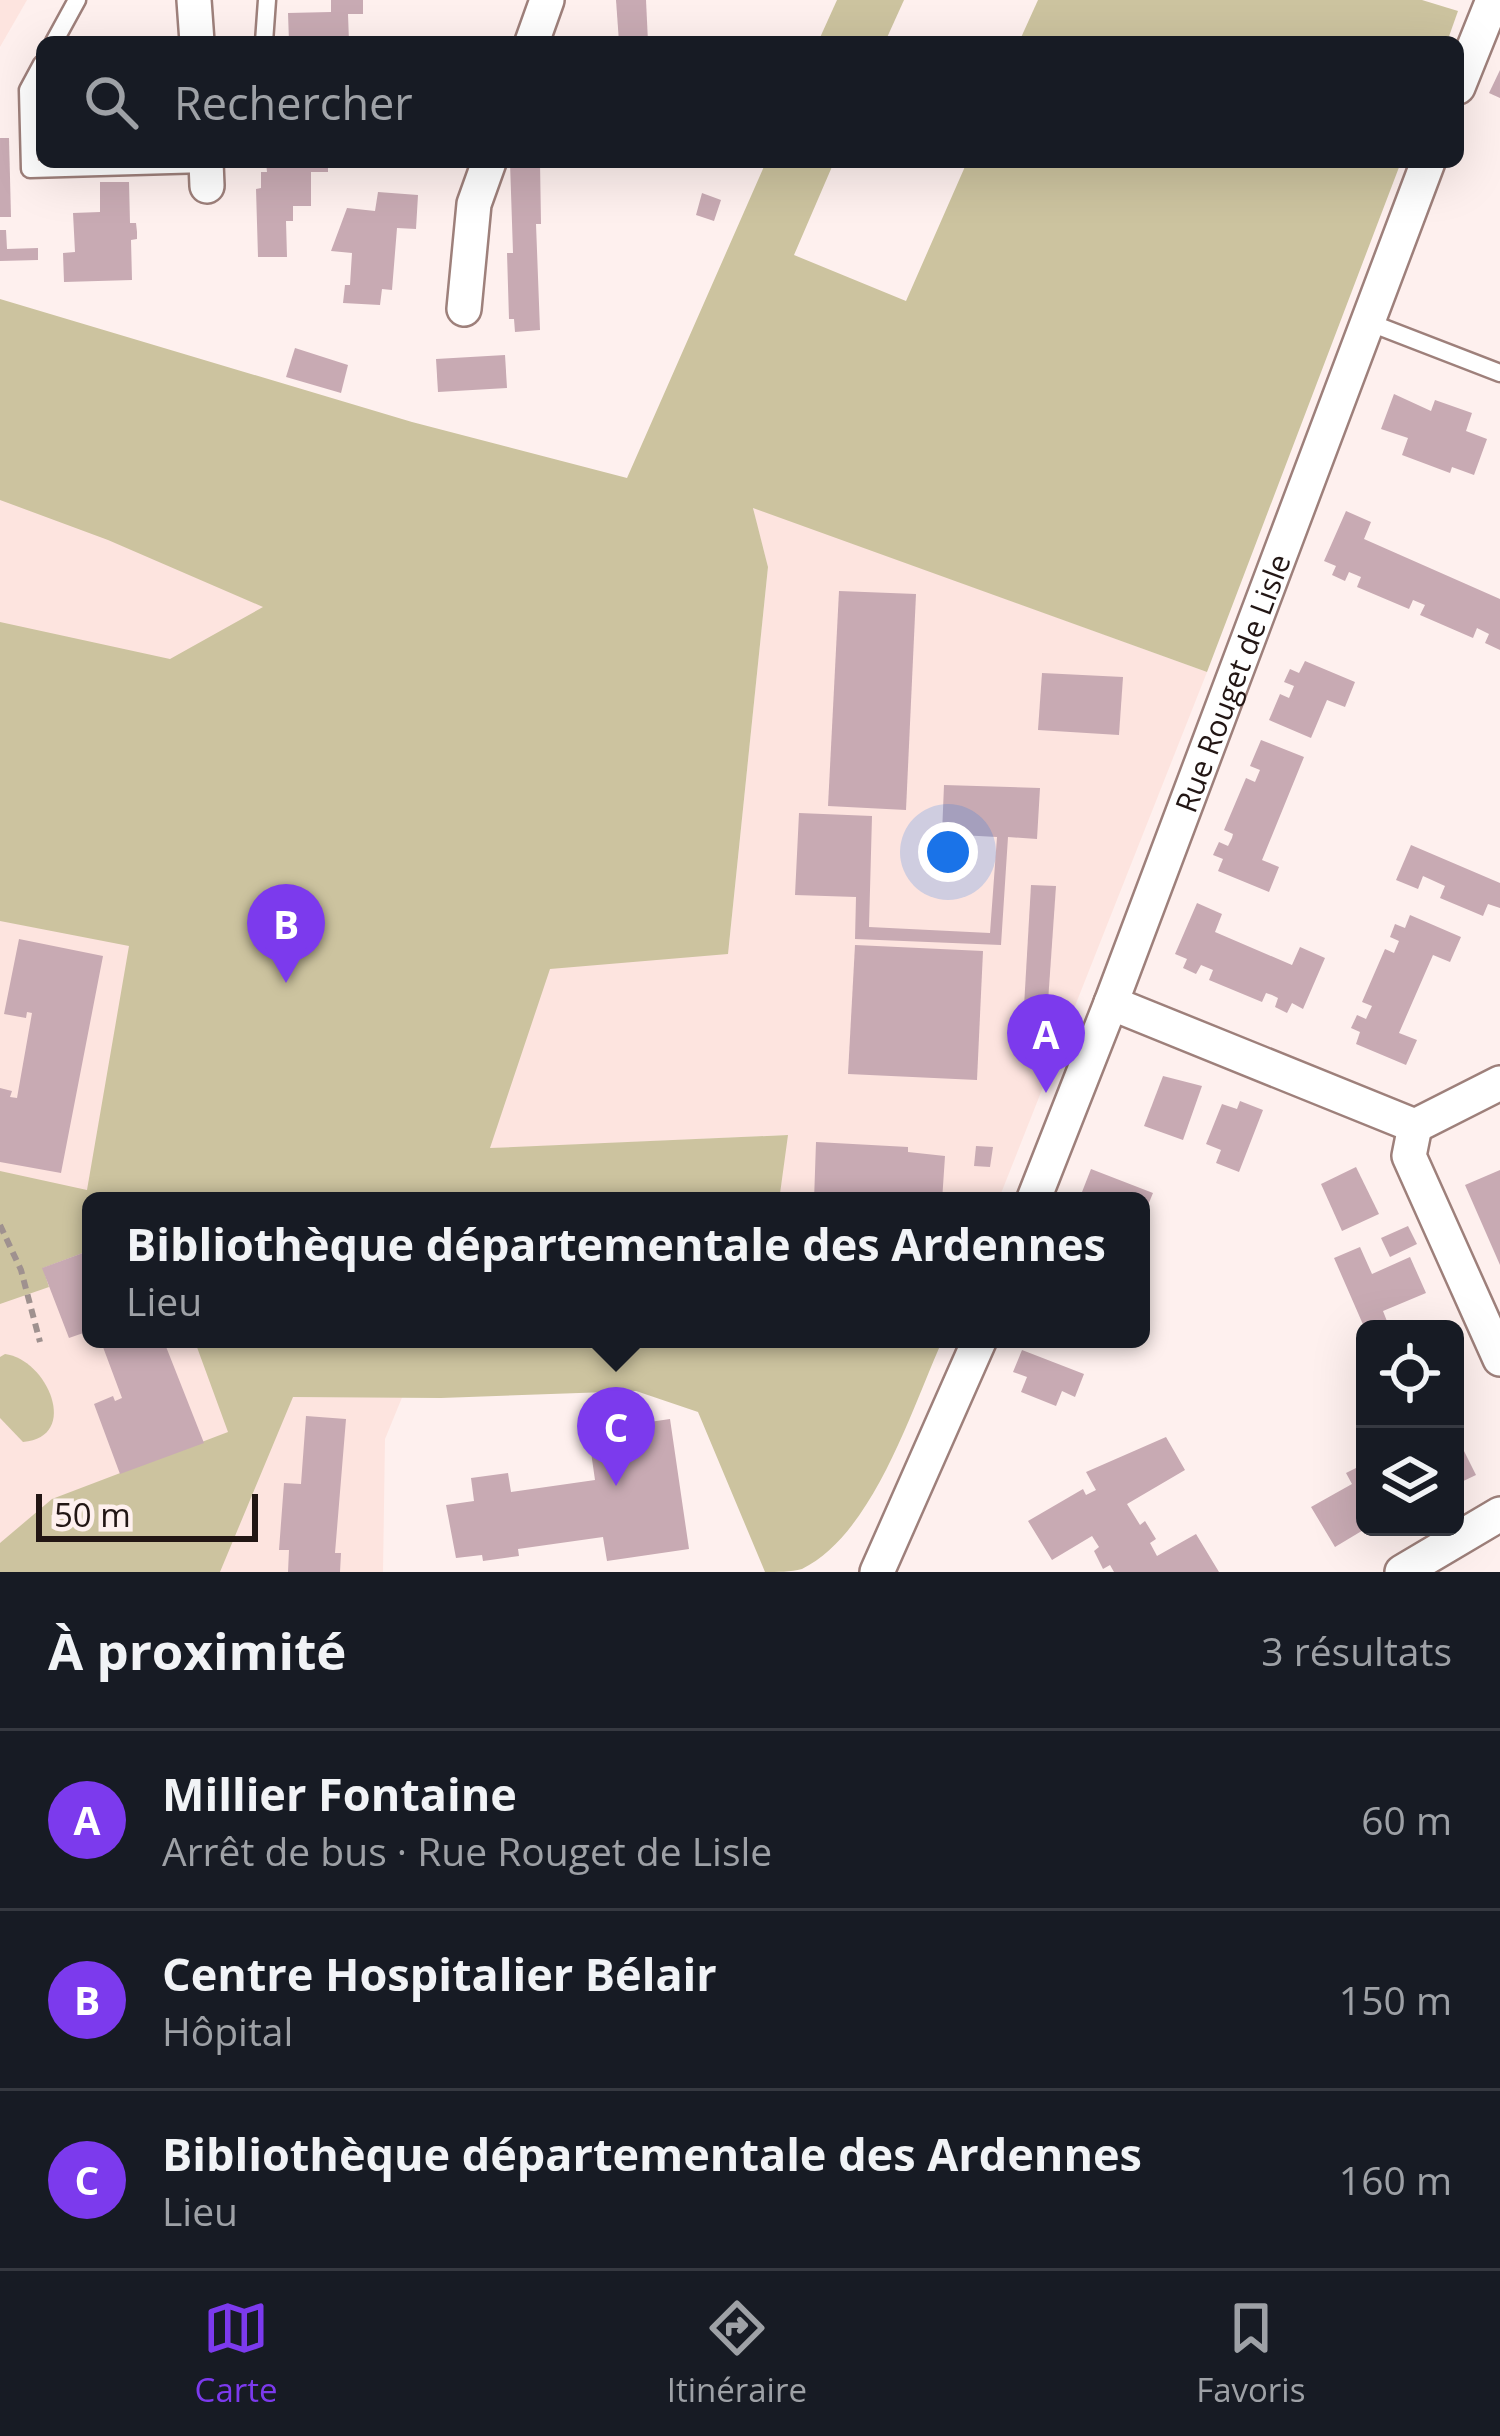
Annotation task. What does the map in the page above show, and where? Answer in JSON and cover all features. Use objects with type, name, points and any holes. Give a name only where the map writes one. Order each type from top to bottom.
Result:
[{"type":"street","points":[[194,0],[197,36]]},
{"type":"street","points":[[534,36],[548,0]]},
{"type":"street","points":[[1464,72],[1493,0]]},
{"type":"street","points":[[464,310],[474,204],[487,168]]},
{"type":"street","name":"Rue Rouget de Lisle","points":[[1037,1192],[1112,1004],[1426,168]]},
{"type":"street","points":[[1112,1004],[1415,1126],[1500,1083]]},
{"type":"street","points":[[1415,1126],[1409,1156],[1500,1359]]},
{"type":"street","points":[[877,1572],[976,1348]]},
{"type":"street","points":[[1402,1572],[1500,1514]]},
{"type":"lane","points":[[57,36],[77,0]]},
{"type":"lane","points":[[264,36],[267,0]]},
{"type":"lane","points":[[36,75],[28,90],[30,169],[206,171]]},
{"type":"lane","points":[[1368,322],[1500,373]]},
{"type":"path","points":[[0,1225],[21,1270],[40,1342]]},
{"type":"shaded area","points":[[0,0],[27,0],[0,47]]},
{"type":"shaded area","points":[[837,0],[904,0],[888,36],[821,36]]},
{"type":"shaded area","points":[[1038,0],[1422,0],[1458,11],[1449,36],[1022,36]]},
{"type":"shaded area","points":[[763,168],[831,168],[794,255],[906,301],[964,168],[1399,168],[1207,672],[753,508],[768,567],[728,954],[550,969],[490,1148],[788,1135],[780,1192],[82,1192],[82,1253],[43,1268],[49,1287],[0,1304],[0,1171],[87,1190],[129,946],[0,921],[0,622],[170,659],[263,607],[108,540],[0,500],[0,299],[412,422],[627,478]]},
{"type":"shaded area","points":[[0,303],[757,526],[753,507],[1207,672],[1002,1192],[780,1192],[787,1135],[504,1148],[161,1192],[82,1192],[82,1348],[422,1348],[385,1439],[383,1572],[0,1572]],"holes":[[[758,529],[768,567],[728,954]]]},
{"type":"shaded area","points":[[197,1348],[939,1348],[870,1499],[827,1552],[802,1569],[765,1572],[698,1412],[636,1391],[293,1397],[220,1572],[0,1572],[0,1543],[52,1499],[228,1432]]},
{"type":"shaded area","points":[[5,1354],[34,1369],[51,1398],[51,1427],[41,1437],[23,1442],[0,1418],[0,1357]]},
{"type":"building","points":[[331,0],[363,0],[363,14],[348,14],[349,36],[289,36],[288,13],[331,12]]},
{"type":"building","points":[[616,0],[646,0],[648,36],[619,36]]},
{"type":"building","points":[[1500,70],[1500,98],[1489,93]]},
{"type":"building","points":[[0,138],[9,138],[11,217],[0,217]]},
{"type":"building","points":[[267,168],[328,168],[328,172],[311,172],[311,206],[293,206],[293,221],[286,221],[287,257],[258,257],[256,189],[261,188],[261,172]]},
{"type":"building","points":[[510,168],[540,168],[541,224],[536,224],[540,330],[515,332],[514,319],[509,319],[507,253],[513,253]]},
{"type":"building","points":[[100,182],[129,182],[130,223],[136,223],[137,232],[137,239],[131,240],[132,280],[64,282],[63,253],[75,252],[73,213],[100,212]]},
{"type":"building","points":[[378,192],[418,195],[416,229],[397,228],[392,290],[382,289],[380,305],[343,303],[345,285],[350,285],[352,253],[331,251],[347,208],[375,211]]},
{"type":"building","points":[[702,193],[721,200],[714,221],[696,215]]},
{"type":"building","points":[[0,230],[6,230],[7,249],[38,248],[38,260],[0,261]]},
{"type":"building","points":[[295,348],[348,365],[341,393],[286,377]]},
{"type":"building","points":[[505,355],[507,388],[438,392],[436,359]]},
{"type":"building","points":[[1394,394],[1431,411],[1435,400],[1472,413],[1466,431],[1487,439],[1474,475],[1452,467],[1450,473],[1402,455],[1408,438],[1381,429]]},
{"type":"building","points":[[1346,511],[1371,522],[1364,539],[1500,599],[1500,650],[1485,643],[1489,634],[1477,628],[1473,638],[1420,615],[1425,605],[1413,600],[1409,609],[1357,587],[1361,577],[1349,572],[1345,581],[1332,575],[1336,566],[1324,561]]},
{"type":"building","points":[[839,591],[916,594],[906,810],[828,806]]},
{"type":"building","points":[[1305,661],[1355,682],[1345,707],[1327,700],[1311,738],[1269,720],[1280,694],[1289,698],[1294,686],[1284,682],[1290,669],[1299,673]]},
{"type":"building","points":[[1042,673],[1123,677],[1119,735],[1038,730]]},
{"type":"building","points":[[1261,740],[1304,757],[1262,860],[1279,867],[1269,892],[1218,871],[1223,859],[1213,855],[1219,842],[1228,846],[1232,838],[1224,830],[1246,778],[1255,782],[1260,770],[1250,766]]},
{"type":"building","points":[[944,785],[1040,788],[1037,839],[1008,837],[1001,945],[855,939],[856,897],[795,895],[799,813],[872,816],[869,927],[990,933],[997,837],[942,834]]},
{"type":"building","points":[[1411,845],[1500,883],[1500,908],[1488,904],[1483,916],[1440,898],[1445,886],[1423,876],[1418,889],[1396,880]]},
{"type":"building","points":[[1031,885],[1056,886],[1044,1060],[1021,1059]]},
{"type":"building","points":[[1197,903],[1222,914],[1215,932],[1292,965],[1300,947],[1325,958],[1303,1009],[1292,1003],[1287,1013],[1275,1007],[1278,998],[1272,995],[1266,993],[1262,1002],[1209,980],[1213,970],[1201,965],[1196,974],[1183,968],[1187,959],[1175,954]]},
{"type":"building","points":[[1410,915],[1461,937],[1450,962],[1433,955],[1399,1033],[1417,1040],[1406,1065],[1356,1044],[1360,1032],[1351,1028],[1357,1015],[1366,1019],[1372,1006],[1362,1002],[1385,949],[1394,953],[1399,941],[1390,937],[1395,924],[1405,928]]},
{"type":"building","points":[[19,939],[103,956],[61,1173],[0,1162],[0,1088],[17,1098],[32,1013],[27,1012],[26,1018],[4,1014]]},
{"type":"building","points":[[855,945],[983,951],[977,1080],[848,1074]]},
{"type":"building","points":[[1163,1076],[1202,1086],[1183,1140],[1144,1126]]},
{"type":"building","points":[[1240,1101],[1263,1110],[1239,1172],[1216,1163],[1221,1150],[1206,1144],[1222,1104],[1237,1109]]},
{"type":"building","points":[[816,1142],[908,1147],[908,1152],[945,1156],[943,1192],[814,1192]]},
{"type":"building","points":[[976,1146],[993,1147],[990,1167],[974,1166]]},
{"type":"building","points":[[1356,1167],[1379,1214],[1342,1231],[1321,1184]]},
{"type":"building","points":[[1091,1169],[1153,1193],[1150,1200],[1150,1192],[1082,1192]]},
{"type":"building","points":[[1500,1170],[1500,1265],[1465,1185]]},
{"type":"building","points":[[1408,1226],[1417,1244],[1390,1257],[1381,1238]]},
{"type":"building","points":[[1360,1247],[1372,1274],[1410,1257],[1426,1293],[1383,1311],[1386,1320],[1361,1320],[1334,1258]]},
{"type":"building","points":[[82,1253],[82,1333],[69,1338],[42,1268]]},
{"type":"building","points":[[103,1348],[167,1348],[204,1443],[120,1474],[94,1404],[113,1396],[115,1401],[122,1398]]},
{"type":"building","points":[[1022,1350],[1084,1374],[1075,1397],[1062,1391],[1056,1406],[1021,1392],[1027,1377],[1013,1372]]},
{"type":"building","points":[[306,1416],[346,1419],[335,1553],[341,1553],[340,1572],[288,1572],[289,1550],[279,1550],[284,1483],[301,1484]]},
{"type":"building","points":[[670,1419],[689,1549],[607,1561],[603,1537],[518,1549],[519,1556],[483,1561],[482,1555],[456,1558],[446,1505],[474,1501],[471,1478],[508,1473],[511,1492],[595,1480],[588,1431]]},
{"type":"building","points":[[1166,1437],[1185,1470],[1127,1504],[1156,1539],[1150,1543],[1157,1556],[1196,1534],[1219,1572],[1114,1572],[1110,1565],[1103,1569],[1092,1536],[1052,1560],[1028,1521],[1083,1489],[1086,1495],[1096,1490],[1086,1472]]},
{"type":"building","points":[[1464,1451],[1476,1475],[1464,1481]]},
{"type":"building","points":[[1356,1468],[1356,1534],[1335,1547],[1311,1507],[1352,1484],[1346,1473]]},
{"type":"place","name":"Centre Hospitalier Bélair","points":[[286,983]]},
{"type":"place","name":"Millier Fontaine","points":[[1046,1093]]},
{"type":"place","name":"Bibliothèque départementale des Ardennes","points":[[616,1486]]}]
